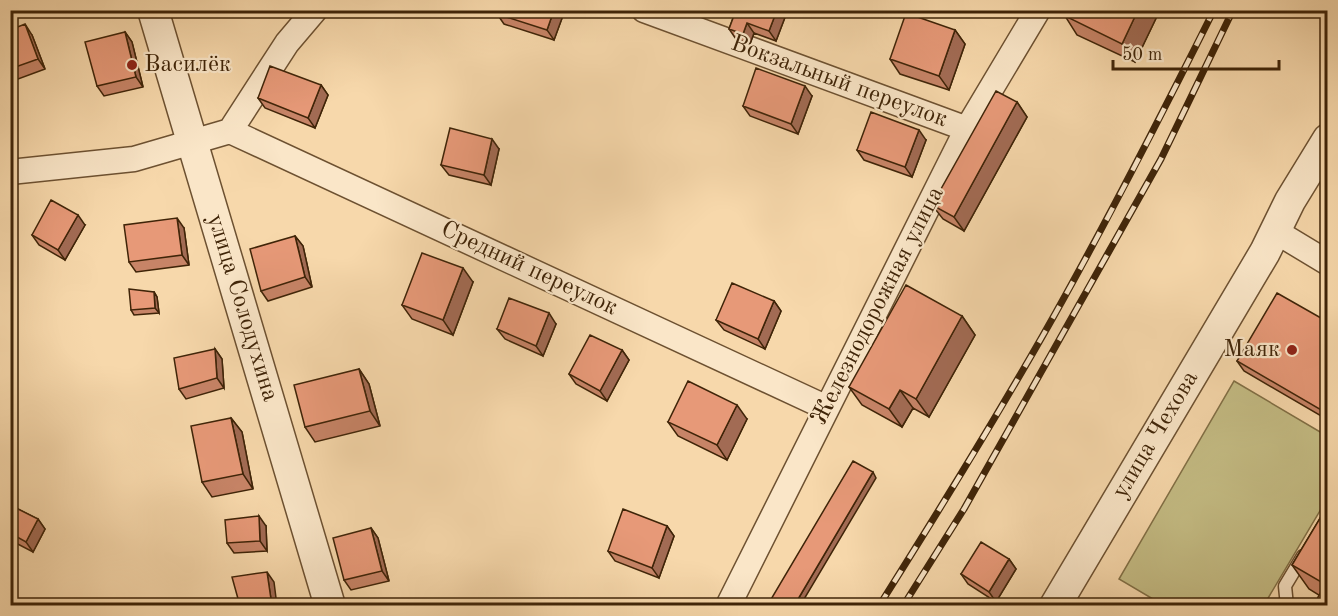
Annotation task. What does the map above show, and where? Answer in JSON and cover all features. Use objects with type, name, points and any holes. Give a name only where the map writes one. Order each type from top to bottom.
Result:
[{"type":"street","name":"улица Солодухина","points":[[153,10],[330,606]]},
{"type":"street","points":[[10,172],[134,159],[230,131],[286,43],[315,10]]},
{"type":"street","name":"Вокзальный переулок","points":[[644,10],[967,129]]},
{"type":"street","name":"Железнодорожная улица","points":[[728,606],[967,129],[1038,10]]},
{"type":"street","name":"Средний переулок","points":[[230,131],[827,408]]},
{"type":"street","name":"улица Чехова","points":[[1062,601],[1265,252],[1290,201],[1328,139]]},
{"type":"street","points":[[1275,231],[1328,263]]},
{"type":"lane","points":[[1287,606],[1285,586],[1312,541]]},
{"type":"shaded area","points":[[1234,381],[1327,436],[1327,499],[1264,605],[1163,605],[1119,579]]},
{"type":"building","points":[[498,10],[554,10],[547,30],[497,14]]},
{"type":"building","points":[[736,10],[777,10],[769,31],[747,23],[743,34],[729,29]]},
{"type":"building","points":[[1068,10],[1138,10],[1122,44],[1065,16]]},
{"type":"building","points":[[906,13],[955,30],[939,76],[890,59]]},
{"type":"building","points":[[25,24],[38,59],[10,69],[10,30]]},
{"type":"building","points":[[125,32],[136,77],[97,86],[85,42]]},
{"type":"building","points":[[270,66],[321,85],[308,118],[258,98]]},
{"type":"building","points":[[756,68],[805,86],[791,124],[743,106]]},
{"type":"building","points":[[996,91],[1017,102],[954,217],[932,205]]},
{"type":"building","points":[[871,112],[919,130],[905,167],[857,150]]},
{"type":"building","points":[[450,128],[492,139],[484,175],[441,165]]},
{"type":"building","points":[[51,200],[78,215],[58,250],[32,235]]},
{"type":"building","points":[[177,218],[182,255],[129,262],[124,225]]},
{"type":"building","points":[[295,236],[305,277],[261,291],[250,249]]},
{"type":"building","points":[[422,253],[463,268],[443,320],[402,305]]},
{"type":"building","points":[[732,283],[774,301],[758,339],[716,320]]},
{"type":"building","points":[[906,285],[962,316],[916,399],[900,390],[889,409],[849,387]]},
{"type":"building","points":[[129,289],[154,292],[155,308],[131,310]]},
{"type":"building","name":"Маяк","points":[[1277,293],[1328,322],[1328,414],[1237,361]]},
{"type":"building","points":[[509,298],[549,313],[536,346],[497,329]]},
{"type":"building","points":[[590,335],[622,350],[600,391],[569,374]]},
{"type":"building","points":[[215,349],[217,378],[179,389],[174,358]]},
{"type":"building","points":[[359,369],[370,411],[305,427],[294,385]]},
{"type":"building","points":[[688,381],[737,405],[717,445],[668,422]]},
{"type":"building","points":[[231,418],[243,474],[202,482],[191,426]]},
{"type":"building","points":[[853,461],[873,472],[794,606],[767,606]]},
{"type":"building","points":[[10,505],[38,519],[26,542],[10,533]]},
{"type":"building","points":[[1328,505],[1328,586],[1292,565]]},
{"type":"building","points":[[623,509],[667,526],[652,568],[608,551]]},
{"type":"building","points":[[259,516],[260,541],[227,543],[225,520]]},
{"type":"building","points":[[371,528],[382,571],[344,580],[333,538]]},
{"type":"building","points":[[981,542],[1009,559],[989,592],[961,574]]},
{"type":"building","points":[[267,572],[272,606],[240,606],[232,577]]},
{"type":"building","points":[[1322,590],[1328,593],[1328,606],[1313,606]]},
{"type":"railway","points":[[879,606],[982,439],[1065,297],[1214,10]]},
{"type":"railway","points":[[903,606],[964,509],[1161,159],[1233,10]]},
{"type":"place","name":"Василёк","points":[[132,65]]},
{"type":"place","name":"Маяк","points":[[1292,350]]}]
